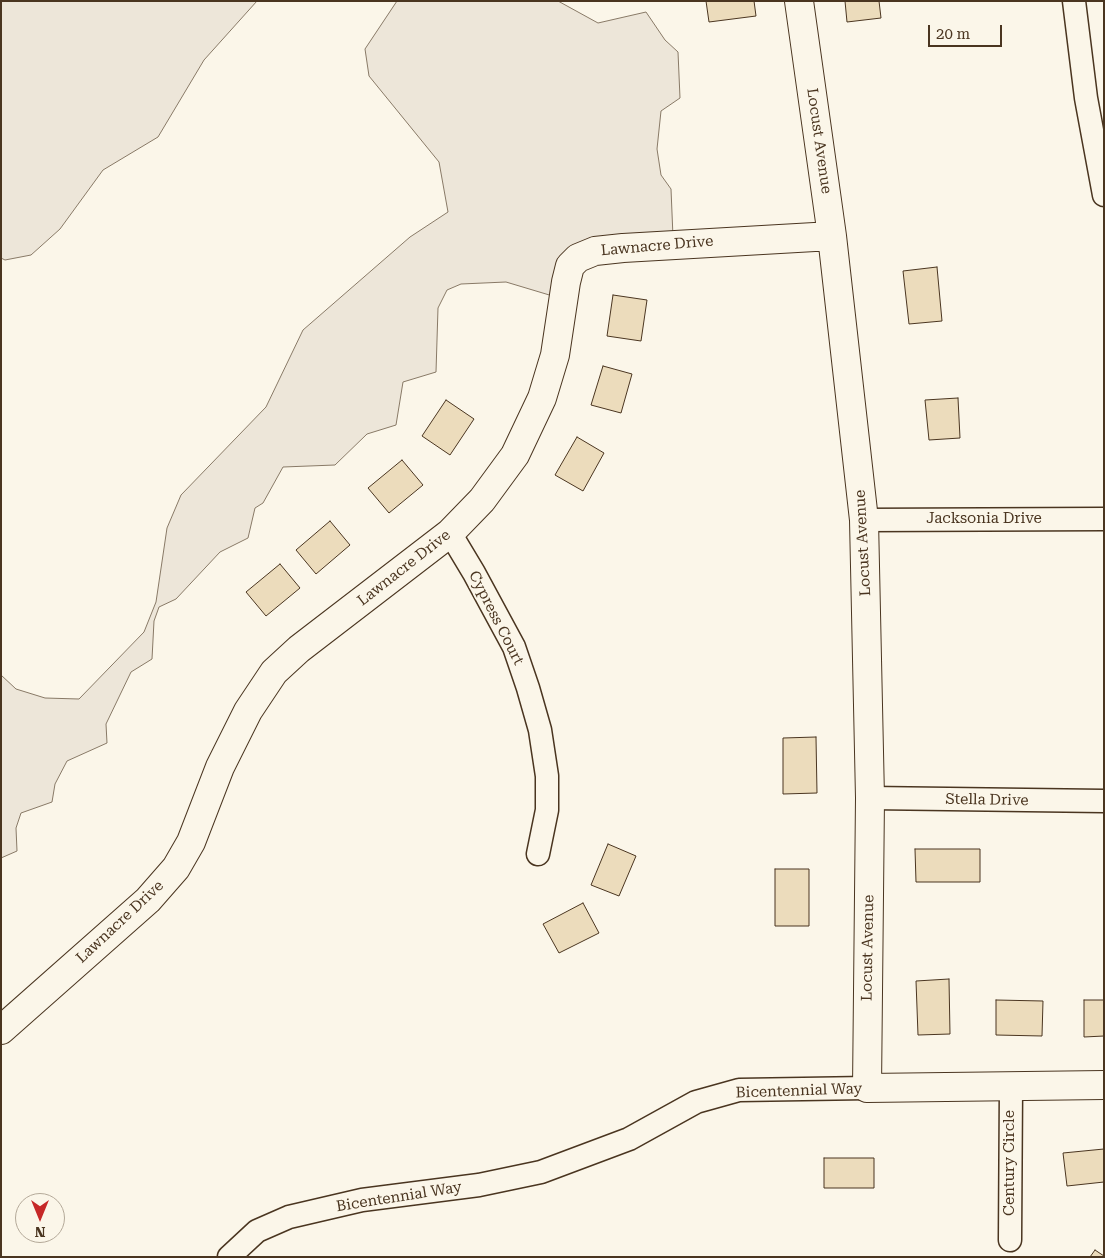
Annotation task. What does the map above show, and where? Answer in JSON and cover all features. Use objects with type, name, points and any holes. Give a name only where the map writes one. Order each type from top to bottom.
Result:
[{"type":"street","name":"Locust Avenue","points":[[799,1],[832,236],[864,520],[870,798],[867,1088]]},
{"type":"street","points":[[1074,1],[1086,98],[1104,195]]},
{"type":"street","name":"Lawnacre Drive","points":[[1,1030],[148,900],[176,868],[191,842],[220,767],[248,711],[274,672],[299,650],[450,533],[482,500],[515,455],[538,406],[555,355],[570,266],[578,258],[595,251],[623,248],[832,236]]},
{"type":"street","name":"Jacksonia Drive","points":[[864,520],[1104,519]]},
{"type":"street","name":"Cypress Court","points":[[450,533],[514,647],[540,730],[547,776],[547,810],[538,854]]},
{"type":"street","name":"Stella Drive","points":[[870,798],[1104,801]]},
{"type":"street","name":"Bicentennial Way","points":[[229,1257],[257,1231],[289,1217],[362,1200],[479,1185],[541,1172],[629,1139],[696,1102],[739,1090],[1104,1085]]},
{"type":"street","name":"Century Circle","points":[[1010,1240],[1011,1086]]},
{"type":"shaded area","points":[[1,1],[257,1],[204,60],[158,137],[103,170],[60,229],[31,255],[5,260],[1,258]]},
{"type":"shaded area","points":[[397,1],[558,1],[598,23],[646,12],[665,40],[678,52],[680,98],[661,111],[657,149],[661,175],[671,189],[673,237],[611,245],[556,297],[506,282],[461,284],[447,290],[438,308],[436,372],[403,382],[396,425],[367,434],[335,465],[283,467],[263,503],[255,508],[248,538],[220,552],[176,599],[159,607],[154,621],[152,659],[131,672],[106,724],[107,743],[67,761],[55,784],[52,802],[21,813],[16,828],[17,851],[1,858],[1,675],[16,689],[45,698],[79,699],[144,632],[156,602],[167,528],[181,495],[266,407],[303,330],[410,237],[448,212],[439,162],[369,76],[365,49]]},
{"type":"building","points":[[706,1],[754,1],[756,16],[709,22]]},
{"type":"building","points":[[845,1],[879,1],[881,18],[847,22]]},
{"type":"building","points":[[937,267],[942,321],[909,324],[903,271]]},
{"type":"building","points":[[613,295],[647,300],[641,341],[607,336]]},
{"type":"building","points":[[603,366],[632,374],[621,413],[591,405]]},
{"type":"building","points":[[958,398],[960,438],[929,440],[925,400]]},
{"type":"building","points":[[446,400],[474,419],[450,455],[422,436]]},
{"type":"building","points":[[577,437],[604,453],[583,491],[555,475]]},
{"type":"building","points":[[402,460],[423,485],[389,513],[368,488]]},
{"type":"building","points":[[330,521],[350,545],[316,574],[296,550]]},
{"type":"building","points":[[280,564],[300,588],[266,616],[246,592]]},
{"type":"building","points":[[816,737],[817,793],[783,794],[783,738]]},
{"type":"building","points":[[608,844],[636,856],[619,896],[591,885]]},
{"type":"building","points":[[915,849],[980,849],[980,882],[916,882]]},
{"type":"building","points":[[775,869],[809,869],[809,926],[775,926]]},
{"type":"building","points":[[583,903],[599,933],[559,953],[543,924]]},
{"type":"building","points":[[949,979],[950,1034],[918,1035],[916,981]]},
{"type":"building","points":[[996,1000],[1043,1001],[1042,1036],[996,1035]]},
{"type":"building","points":[[1084,1000],[1104,1000],[1104,1036],[1084,1037]]},
{"type":"building","points":[[1104,1149],[1104,1182],[1067,1186],[1063,1153]]},
{"type":"building","points":[[824,1158],[874,1158],[874,1188],[824,1188]]},
{"type":"building","points":[[1095,1250],[1104,1256],[1104,1257],[1090,1257]]}]
